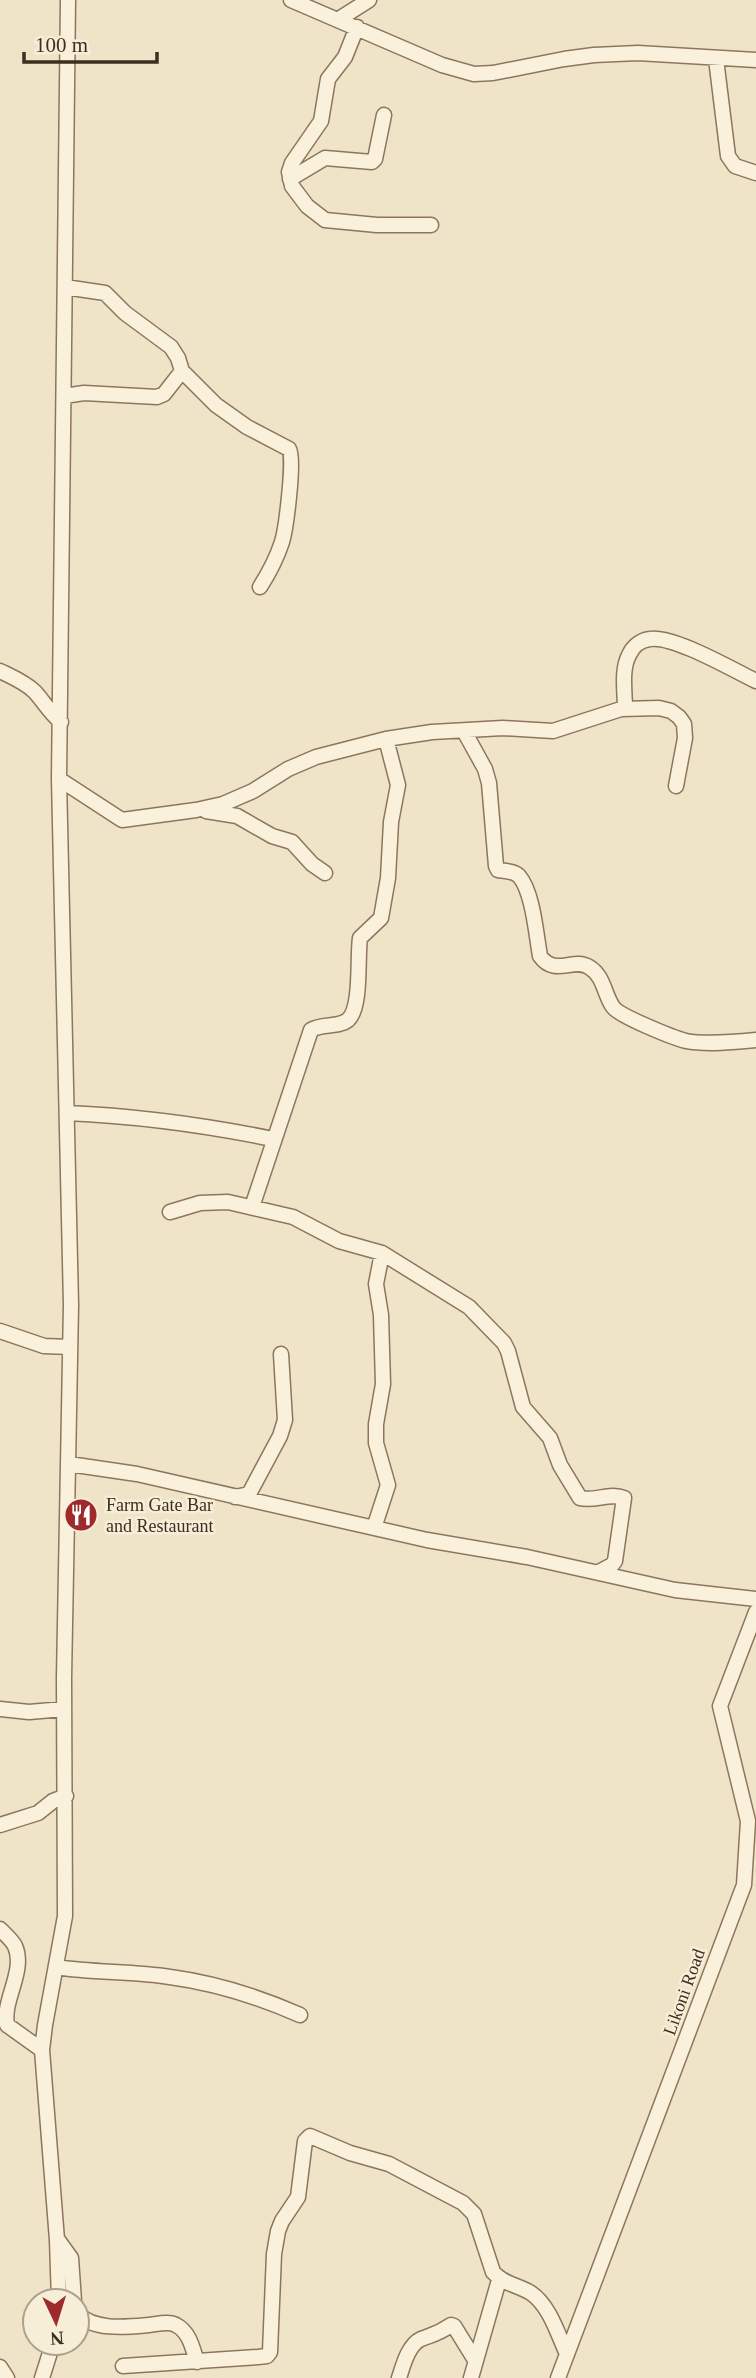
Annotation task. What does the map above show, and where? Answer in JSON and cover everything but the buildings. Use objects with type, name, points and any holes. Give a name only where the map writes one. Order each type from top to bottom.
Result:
[{"type":"street","points":[[59,2287],[42,2050],[65,1916],[64,1709],[71,1305],[59,779],[68,0]]},
{"type":"street","points":[[291,0],[442,65],[474,74],[594,55],[638,53],[756,60]]},
{"type":"street","points":[[339,19],[369,0]]},
{"type":"street","points":[[357,27],[345,57],[328,79],[321,121],[292,163],[289,172],[292,186],[307,206],[325,220],[377,225],[431,225]]},
{"type":"street","points":[[716,59],[728,156],[736,166],[756,173]]},
{"type":"street","points":[[290,179],[325,158],[372,162],[384,115]]},
{"type":"street","points":[[65,287],[105,293],[125,313],[171,347],[182,371],[216,405],[247,427],[289,449],[292,454],[282,543],[260,587]]},
{"type":"street","points":[[64,396],[84,393],[157,397],[164,394],[182,371]]},
{"type":"street","points":[[625,709],[624,672],[628,656],[636,644],[650,639],[666,640],[756,681]]},
{"type":"street","points":[[0,671],[28,686],[61,722]]},
{"type":"street","points":[[28,686],[60,686]]},
{"type":"street","points":[[59,779],[122,820],[199,810],[223,804],[316,757],[386,739],[432,732],[503,728],[561,730],[625,709],[659,708],[671,711],[684,724],[685,738],[676,786]]},
{"type":"street","points":[[464,731],[485,769],[489,783],[496,866],[498,870],[517,874],[520,879],[529,897],[540,956],[545,962],[552,966],[590,967],[599,976],[613,1008],[622,1016],[686,1041],[756,1040]]},
{"type":"street","points":[[252,1207],[311,1030],[347,1020],[355,1010],[360,938],[381,918],[388,878],[391,822],[398,785],[386,739]]},
{"type":"street","points":[[199,810],[237,816],[272,836],[292,842],[312,864],[325,873]]},
{"type":"street","points":[[67,1113],[203,1125],[273,1139]]},
{"type":"street","points":[[170,1212],[200,1203],[228,1202],[293,1217],[339,1241],[382,1253],[439,1291],[469,1307],[503,1343],[513,1363],[523,1406],[550,1438],[559,1465],[580,1498],[624,1498],[615,1561],[599,1572]]},
{"type":"street","points":[[374,1528],[388,1485],[376,1443],[376,1424],[383,1384],[380,1307],[376,1284],[382,1253]]},
{"type":"street","points":[[0,1331],[44,1346],[70,1347]]},
{"type":"street","points":[[236,1497],[249,1494],[285,1420],[281,1354]]},
{"type":"street","points":[[69,1464],[137,1474],[427,1540],[599,1572],[675,1590],[756,1599]]},
{"type":"street","name":"Likoni Road","points":[[558,2378],[744,1885],[748,1821],[720,1706],[756,1612]]},
{"type":"street","points":[[0,1709],[29,1712],[64,1709]]},
{"type":"street","points":[[0,1825],[38,1813],[53,1801],[66,1796]]},
{"type":"street","points":[[0,1929],[15,1945],[17,1957],[14,1985],[7,2009],[7,2025],[42,2050]]},
{"type":"street","points":[[57,1966],[91,1972],[172,1977],[256,1997],[300,2015]]},
{"type":"street","points":[[123,2366],[267,2356],[270,2352],[274,2254],[278,2231],[298,2197],[305,2141],[310,2136],[350,2153],[388,2164],[463,2203],[474,2214],[490,2266],[499,2280],[531,2293],[536,2298],[546,2311],[567,2354]]},
{"type":"street","points":[[57,2239],[71,2258],[73,2287]]},
{"type":"street","points":[[471,2378],[499,2280]]},
{"type":"street","points":[[91,2323],[177,2325],[189,2339],[197,2362]]},
{"type":"street","points":[[399,2378],[408,2353],[415,2344],[421,2339],[435,2336],[451,2325],[475,2360]]},
{"type":"street","points":[[42,2378],[49,2357]]},
{"type":"street","points":[[0,2367],[7,2378]]},
{"type":"place","name":"Farm Gate Bar and Restaurant","points":[[81,1515]]}]
